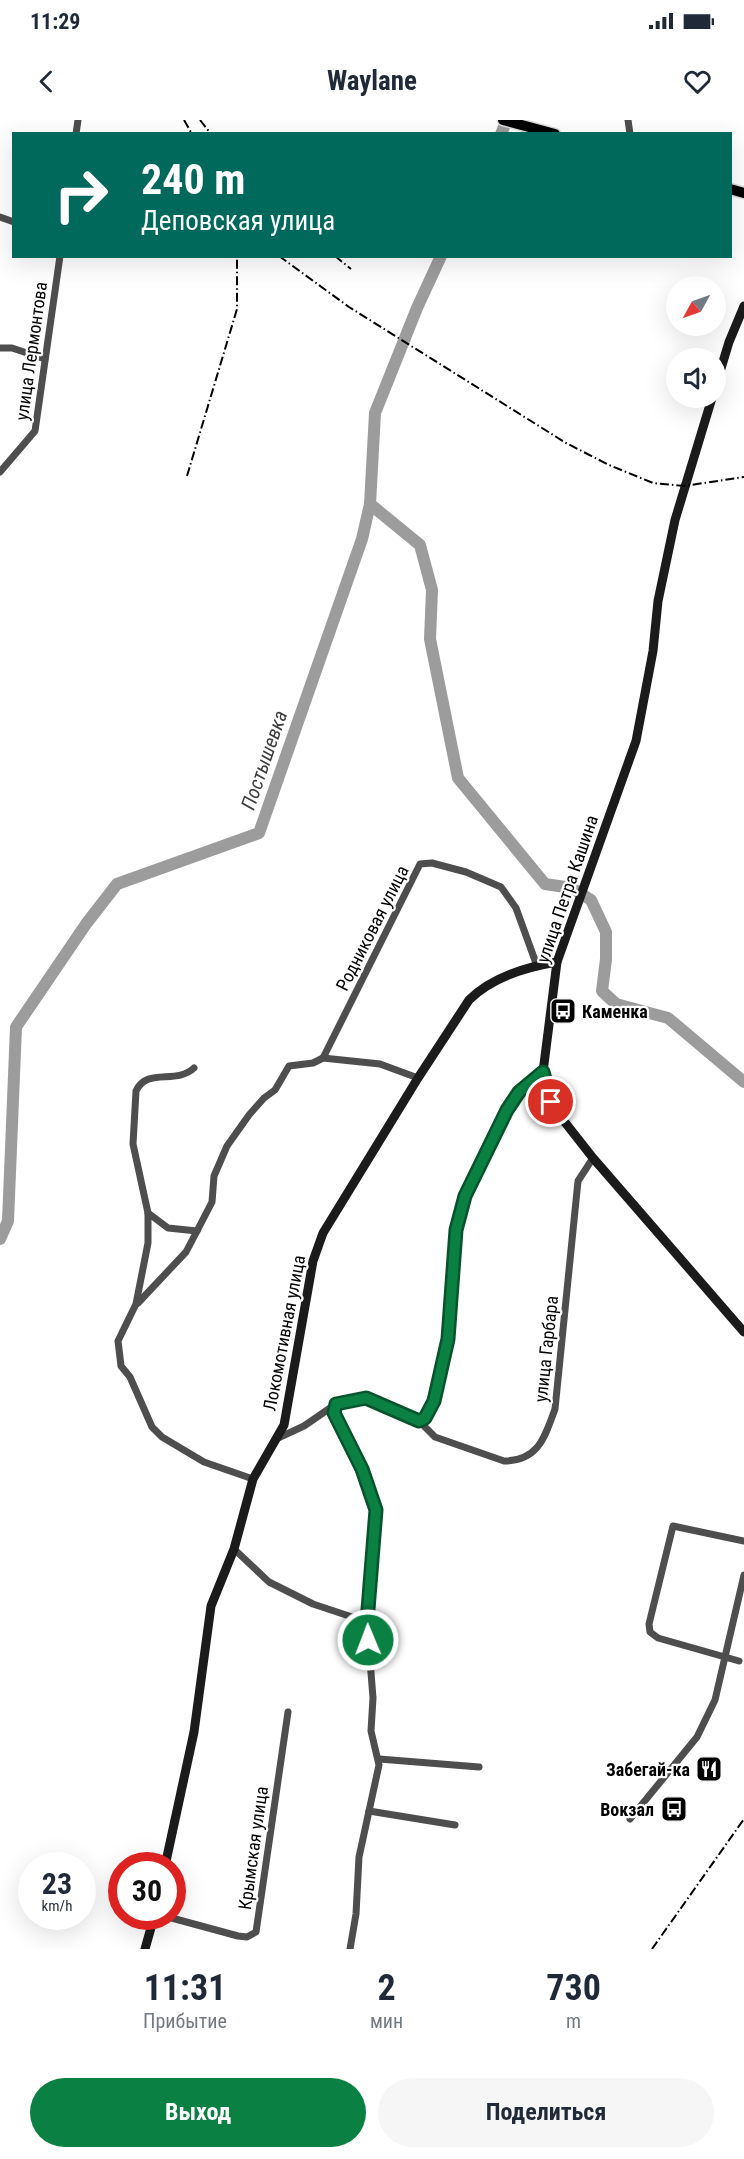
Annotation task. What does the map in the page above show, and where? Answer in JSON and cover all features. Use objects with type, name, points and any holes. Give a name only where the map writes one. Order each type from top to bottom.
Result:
[{"type":"main road","points":[[503,120],[550,132]]},
{"type":"main road","points":[[726,352],[744,306]]},
{"type":"main road","name":"улица Петра Кашина","points":[[709,408],[675,520],[658,601],[652,651],[636,741],[557,962],[543,1072],[551,1102],[593,1158],[744,1332]]},
{"type":"main road","name":"Локомотивная улица","points":[[168,1852],[194,1732],[211,1606],[234,1549],[253,1479],[284,1425],[313,1261],[323,1233],[418,1078],[469,1000],[480,989],[537,966],[557,962]]},
{"type":"main road","points":[[146,1949],[151,1930]]},
{"type":"street","name":"улица Лермонтова","points":[[0,472],[35,431],[60,258]]},
{"type":"street","points":[[0,348],[12,348],[45,358]]},
{"type":"street","name":"Родниковая улица","points":[[323,1058],[420,864],[432,863],[466,872],[501,887],[516,908],[537,966]]},
{"type":"street","points":[[136,1305],[186,1252],[212,1202],[214,1176],[227,1146],[264,1098],[276,1090],[289,1066],[313,1063],[323,1058],[380,1064],[418,1078]]},
{"type":"street","points":[[194,1068],[178,1076],[148,1078],[139,1084],[136,1091],[133,1144],[147,1213],[148,1243],[136,1305],[118,1341],[121,1366],[130,1377],[142,1409],[162,1437],[204,1462],[253,1479]]},
{"type":"street","points":[[419,1421],[425,1418],[434,1401],[448,1339],[456,1230],[465,1196],[507,1110],[519,1092],[543,1072]]},
{"type":"street","name":"улица Гарбара","points":[[336,1404],[366,1398],[419,1421],[435,1437],[504,1461],[514,1461],[543,1444],[555,1409],[579,1181],[593,1158]]},
{"type":"street","points":[[147,1213],[168,1228],[197,1231]]},
{"type":"street","points":[[276,1439],[304,1426],[336,1404]]},
{"type":"street","points":[[336,1404],[334,1413],[362,1469],[376,1510],[367,1622],[373,1698],[371,1731],[379,1759],[359,1857],[357,1914],[350,1949]]},
{"type":"street","points":[[739,1661],[658,1638],[650,1632],[649,1624],[673,1526],[744,1541]]},
{"type":"street","points":[[234,1549],[269,1582],[313,1604],[367,1622]]},
{"type":"street","points":[[630,1819],[697,1737],[715,1700],[744,1575]]},
{"type":"street","name":"Крымская улица","points":[[186,1922],[238,1936],[248,1937],[256,1932],[288,1712]]},
{"type":"street","points":[[379,1759],[479,1767]]},
{"type":"street","points":[[369,1811],[455,1825]]},
{"type":"waterway","name":"Постышевка","points":[[502,132],[507,120]]},
{"type":"waterway","name":"Постышевка","points":[[0,1239],[8,1221],[16,1027],[86,924],[117,884],[259,833],[362,539],[370,504],[375,413],[417,308],[440,258]]},
{"type":"waterway","name":"Каменка","points":[[370,504],[420,545],[432,590],[430,639],[458,778],[545,884],[572,888],[591,900],[606,932],[606,959],[602,991],[616,1004],[668,1018],[744,1082]]},
{"type":"railway","points":[[184,120],[191,132]]},
{"type":"railway","points":[[200,120],[209,132]]},
{"type":"railway","points":[[187,476],[237,309],[237,258]]},
{"type":"railway","points":[[282,258],[349,307],[566,443],[609,465],[653,483],[684,486],[744,477]]},
{"type":"railway","points":[[337,258],[351,269]]},
{"type":"railway","points":[[652,1949],[744,1819]]},
{"type":"place","name":"Каменка","points":[[563,1011]]},
{"type":"place","name":"Забегай-ка","points":[[709,1769]]},
{"type":"place","name":"Вокзал","points":[[674,1809]]},
{"type":"route","points":[[368,1640],[367,1622],[376,1510],[362,1469],[334,1413],[336,1404],[366,1398],[419,1421],[425,1418],[434,1401],[448,1339],[456,1230],[465,1196],[507,1110],[519,1092],[543,1072],[551,1102]]}]
